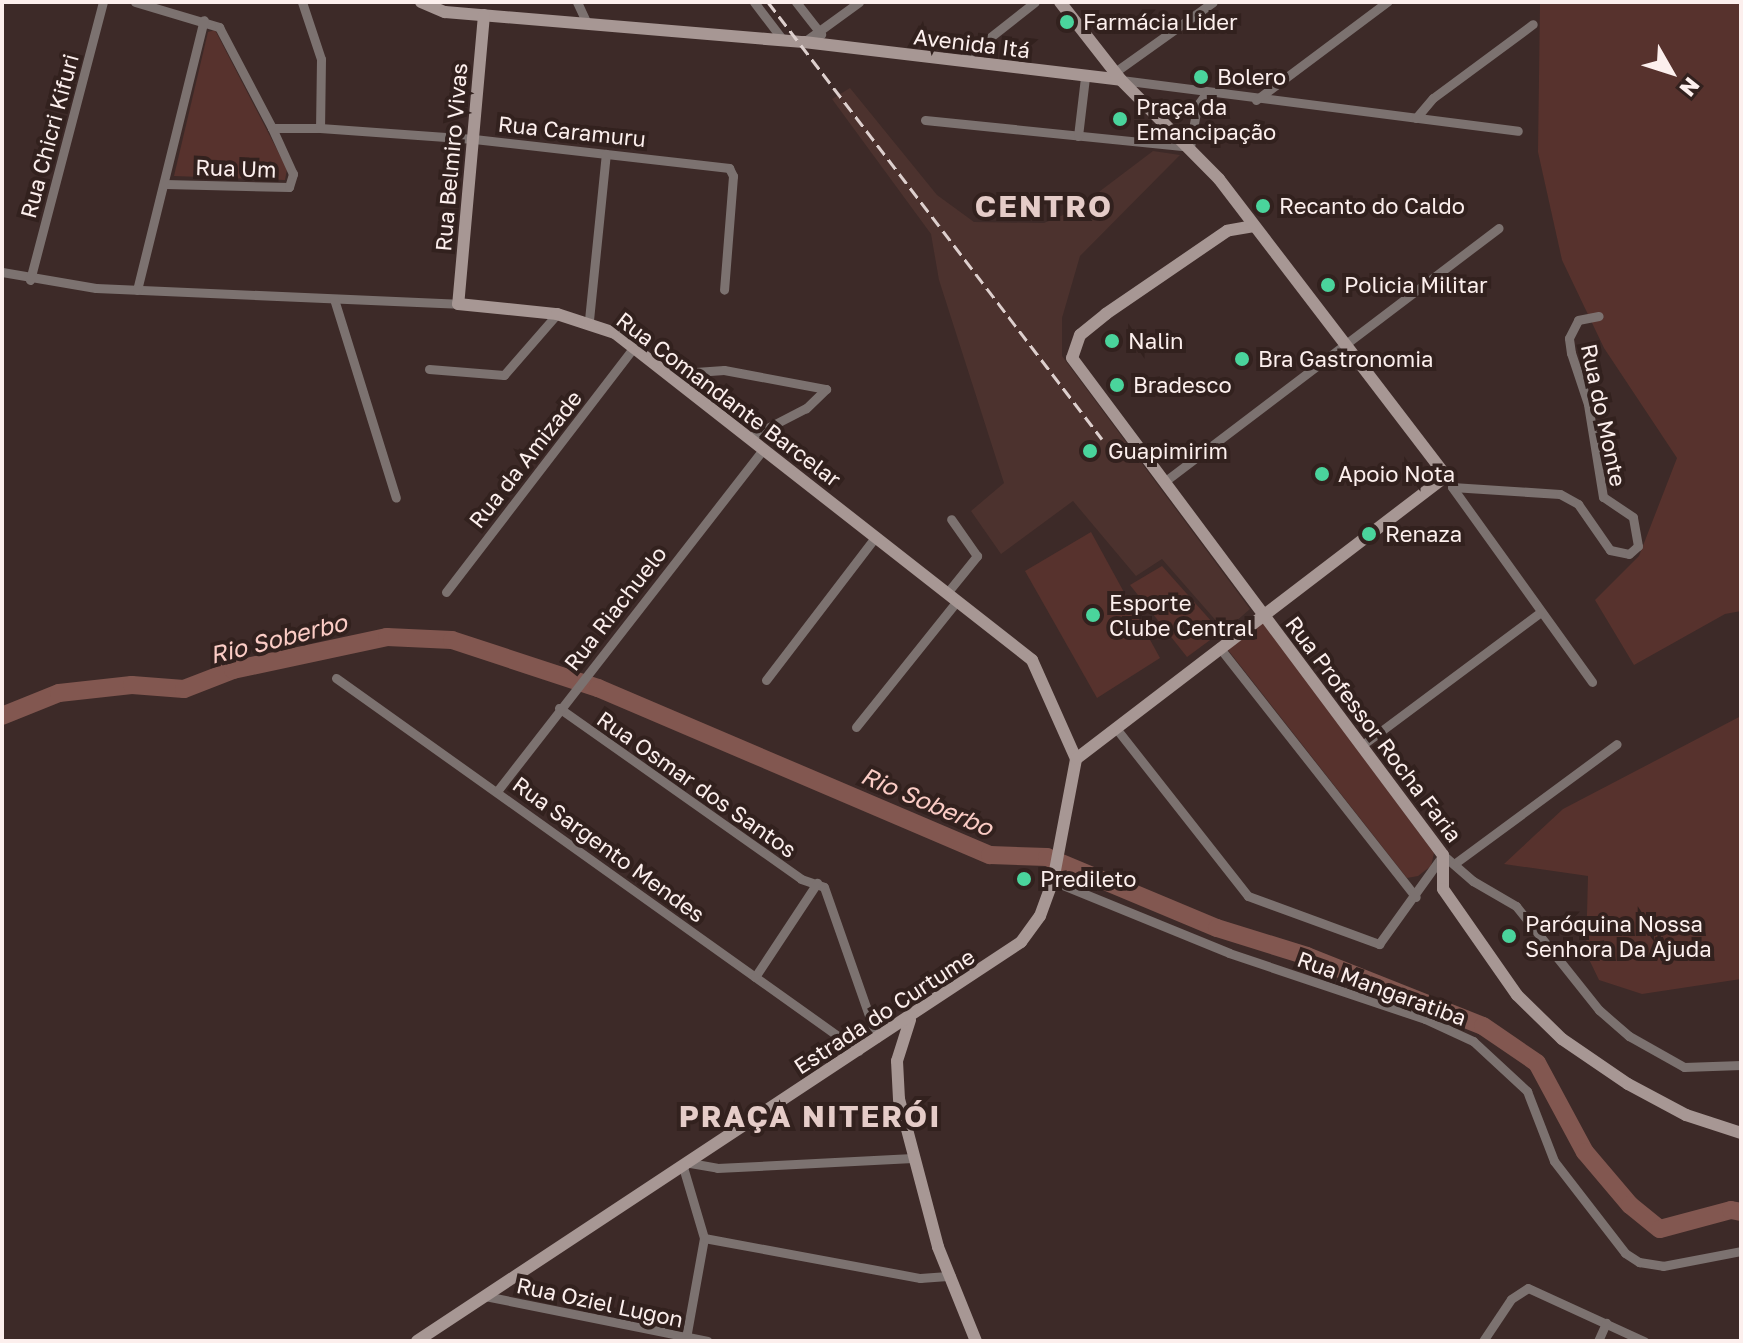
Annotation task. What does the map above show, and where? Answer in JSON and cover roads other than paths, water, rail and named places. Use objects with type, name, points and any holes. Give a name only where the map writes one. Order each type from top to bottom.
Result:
[{"type":"main road","name":"Avenida Itá","points":[[421,2],[431,10],[804,42],[1085,77],[1118,76]]},
{"type":"main road","points":[[1060,2],[1118,76],[1190,147],[1240,207],[1449,481],[1219,647],[1076,759]]},
{"type":"main road","name":"Rua Belmiro Vivas","points":[[458,304],[484,15]]},
{"type":"main road","points":[[1227,231],[1240,207]]},
{"type":"main road","points":[[1227,231],[1254,226]]},
{"type":"main road","name":"Rua Professor Rocha Faria","points":[[1227,231],[1089,327],[1076,342],[1072,358],[1448,860]]},
{"type":"main road","name":"Rua Comandante Barcelar","points":[[458,304],[589,320],[633,348],[1032,660],[1076,759]]},
{"type":"main road","name":"Estrada do Curtume","points":[[418,1341],[877,1038],[896,1032],[911,1017],[1021,942],[1040,916],[1055,875],[1076,759]]},
{"type":"main road","points":[[1448,860],[1443,889],[1517,995],[1562,1039],[1658,1101],[1741,1133]]},
{"type":"main road","points":[[896,1032],[897,1083],[913,1158],[951,1276],[976,1341]]},
{"type":"street","name":"Rua Chicri Kifuri","points":[[30,280],[103,2]]},
{"type":"street","points":[[135,2],[204,20],[219,27],[272,128]]},
{"type":"street","points":[[302,2],[321,59],[320,128]]},
{"type":"street","points":[[577,2],[587,23]]},
{"type":"street","points":[[754,2],[783,40]]},
{"type":"street","points":[[796,2],[831,45]]},
{"type":"street","points":[[804,42],[859,2]]},
{"type":"street","points":[[960,61],[1035,2]]},
{"type":"street","points":[[1118,76],[1213,2]]},
{"type":"street","points":[[1256,100],[1387,2]]},
{"type":"street","points":[[137,290],[204,20]]},
{"type":"street","points":[[1416,118],[1433,98],[1533,24]]},
{"type":"street","points":[[1135,60],[1131,73],[1141,83]]},
{"type":"street","name":"Avenida Itá","points":[[1118,76],[1141,83],[1256,100],[1518,131]]},
{"type":"street","points":[[1078,136],[1085,77]]},
{"type":"street","points":[[1188,89],[1197,106]]},
{"type":"street","points":[[925,120],[1190,147],[1197,106],[1207,92]]},
{"type":"street","name":"Rua Caramuru","points":[[272,128],[320,128],[474,139],[729,168],[733,176],[724,290]]},
{"type":"street","name":"Rua Um","points":[[165,184],[289,187],[293,174],[272,128]]},
{"type":"street","points":[[589,320],[606,154]]},
{"type":"street","points":[[1164,482],[1499,228]]},
{"type":"street","name":"Rua Comandante Barcelar","points":[[2,272],[30,280],[137,290],[458,304]]},
{"type":"street","points":[[334,299],[396,498]]},
{"type":"street","points":[[429,369],[504,375],[557,314]]},
{"type":"street","name":"Rua do Monte","points":[[1449,481],[1568,496],[1610,550],[1629,554],[1638,546],[1633,517],[1603,497],[1588,404],[1571,353],[1569,338],[1578,320],[1599,316]]},
{"type":"street","name":"Rua da Amizade","points":[[446,592],[633,348]]},
{"type":"street","points":[[667,374],[724,370],[826,389],[806,408],[748,438]]},
{"type":"street","name":"Rua Riachuelo","points":[[498,790],[763,449]]},
{"type":"street","points":[[1449,481],[1592,682]]},
{"type":"street","points":[[856,727],[952,597],[977,556],[951,519]]},
{"type":"street","points":[[766,680],[876,536]]},
{"type":"street","points":[[1361,746],[1541,612]]},
{"type":"street","points":[[1219,647],[1416,897]]},
{"type":"street","name":"Rua Sargento Mendes","points":[[336,678],[498,790],[859,1051]]},
{"type":"street","name":"Rua Osmar dos Santos","points":[[559,708],[801,879],[817,883]]},
{"type":"street","points":[[1115,727],[1237,887],[1379,944],[1423,885],[1448,860],[1617,744]]},
{"type":"street","name":"Rua Professor Rocha Faria","points":[[1448,860],[1516,906],[1599,1010],[1629,1036],[1684,1067],[1741,1065]]},
{"type":"street","name":"Rua Mangaratiba","points":[[1055,875],[1229,953],[1425,1019],[1473,1041],[1527,1091],[1554,1161],[1625,1253],[1639,1262],[1663,1266],[1741,1251]]},
{"type":"street","points":[[755,977],[817,883],[832,904],[877,1038]]},
{"type":"street","points":[[1423,885],[1443,889]]},
{"type":"street","points":[[686,1338],[704,1238],[687,1165],[717,1168],[913,1158]]},
{"type":"street","points":[[704,1238],[920,1278],[951,1276]]},
{"type":"street","points":[[1483,1341],[1521,1291],[1546,1294],[1644,1341]]},
{"type":"street","name":"Rua Oziel Lugon","points":[[485,1296],[708,1341]]},
{"type":"street","points":[[1598,1341],[1606,1323]]},
{"type":"waterway","name":"Rio Soberbo","points":[[2,716],[59,693],[132,685],[184,689],[233,670],[387,637],[452,640],[598,688],[990,855],[1047,857],[1217,928],[1307,956],[1483,1026],[1537,1063],[1585,1152],[1630,1205],[1660,1229],[1731,1210],[1741,1212]]},
{"type":"railway","points":[[768,2],[1102,439]]},
{"type":"place","name":"Farmácia Lider","points":[[1067,22]]},
{"type":"place","name":"Bolero","points":[[1201,77]]},
{"type":"place","name":"Praça da Emancipação","points":[[1120,119]]},
{"type":"place","name":"Recanto do Caldo","points":[[1263,206]]},
{"type":"place","name":"Policia Militar","points":[[1328,285]]},
{"type":"place","name":"Nalin","points":[[1112,341]]},
{"type":"place","name":"Bra Gastronomia","points":[[1242,359]]},
{"type":"place","name":"Bradesco","points":[[1117,385]]},
{"type":"place","name":"Guapimirim","points":[[1090,451]]},
{"type":"place","name":"Apoio Nota","points":[[1322,474]]},
{"type":"place","name":"Renaza","points":[[1369,534]]},
{"type":"place","name":"Esporte Clube Central","points":[[1093,615]]},
{"type":"place","name":"Predileto","points":[[1024,879]]},
{"type":"place","name":"Paróquina Nossa Senhora Da Ajuda","points":[[1509,936]]},
{"type":"district","name":"CENTRO","points":[[1044,206]]},
{"type":"district","name":"PRAÇA NITERÓI","points":[[810,1116]]}]
